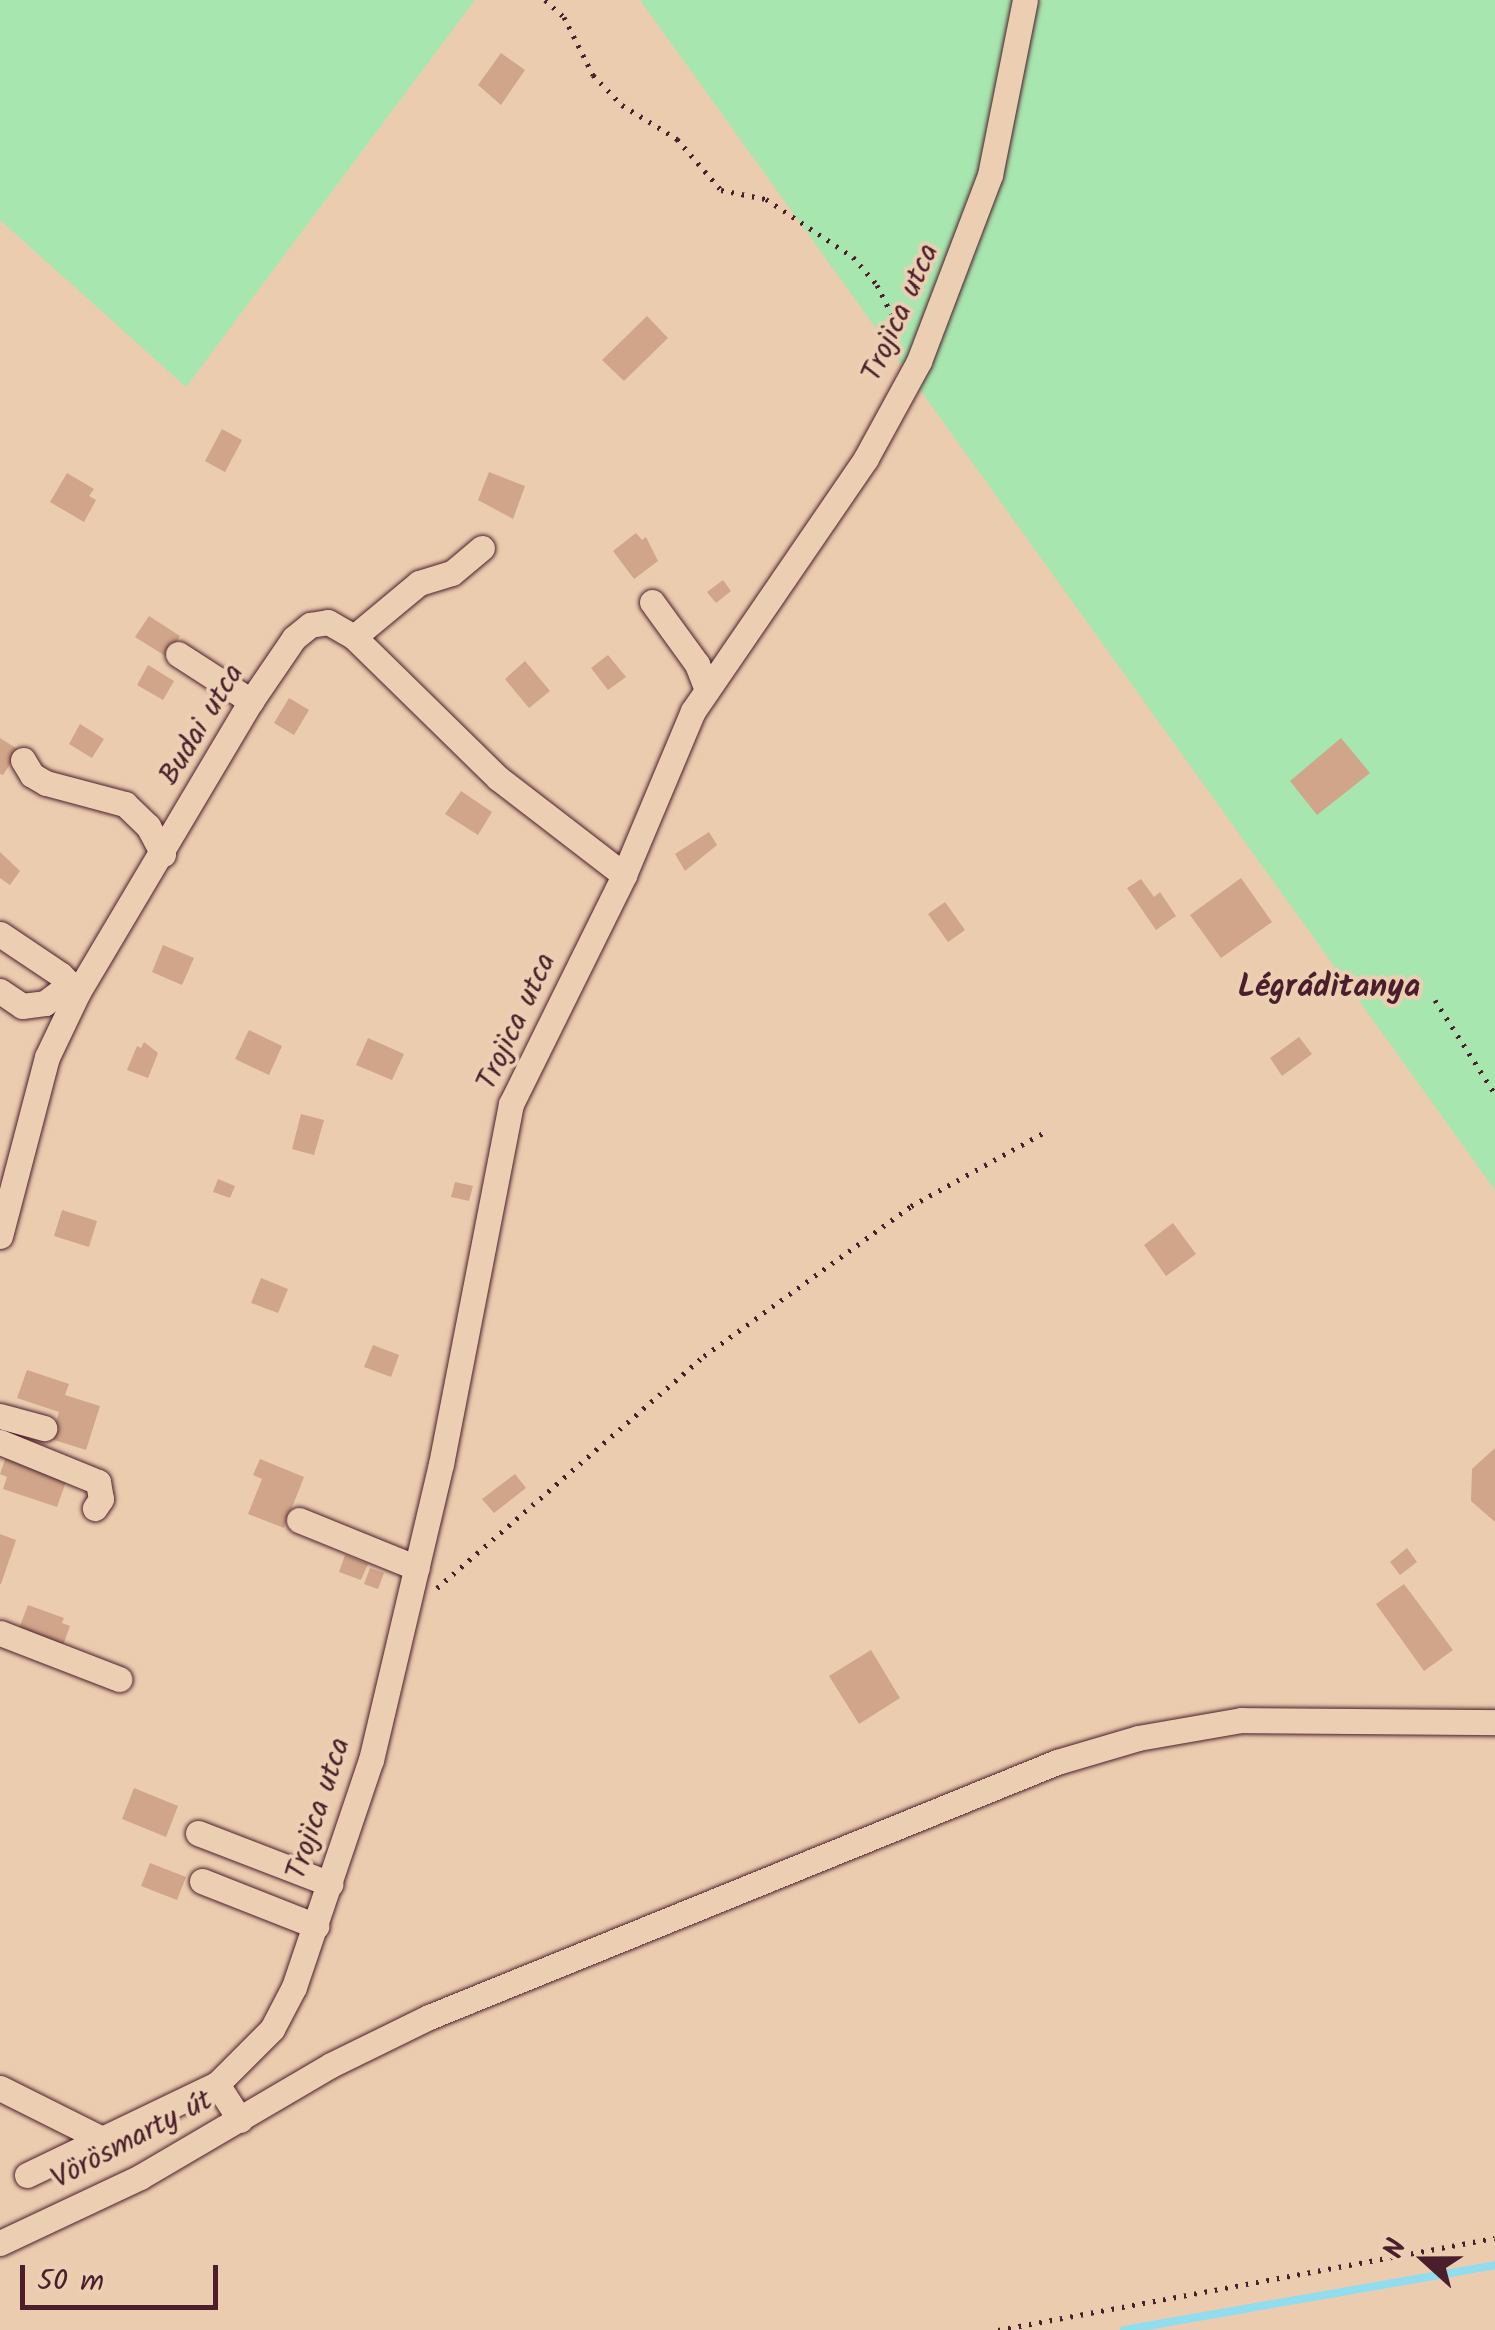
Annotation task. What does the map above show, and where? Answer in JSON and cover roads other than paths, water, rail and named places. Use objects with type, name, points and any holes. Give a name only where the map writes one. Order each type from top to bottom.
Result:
[{"type":"street","name":"Trojica utca","points":[[27,2176],[217,2084],[272,2029],[316,1926],[371,1760],[412,1594],[512,1104],[624,875],[693,711],[866,458],[920,362],[990,176],[1024,0]]},
{"type":"street","points":[[354,637],[419,583],[452,573],[482,548]]},
{"type":"street","points":[[652,602],[697,664],[707,690]]},
{"type":"street","name":"Budai utca","points":[[0,1236],[47,1056],[74,988],[163,854],[251,702],[294,638],[310,624],[328,622],[354,637],[498,778],[624,875]]},
{"type":"street","points":[[178,654],[251,702]]},
{"type":"street","points":[[24,760],[32,776],[46,784],[125,804],[148,826],[163,854]]},
{"type":"street","points":[[0,934],[74,988],[45,1003],[22,1006],[0,991]]},
{"type":"street","points":[[0,1416],[44,1428]]},
{"type":"street","points":[[0,1442],[98,1482],[100,1499],[95,1508]]},
{"type":"street","points":[[298,1520],[417,1568]]},
{"type":"street","points":[[0,1633],[119,1679]]},
{"type":"street","name":"Vörösmarty út","points":[[0,2243],[140,2177],[331,2065],[429,2016],[1057,1762],[1138,1738],[1241,1720],[1495,1722]]},
{"type":"street","points":[[198,1833],[330,1884]]},
{"type":"street","points":[[202,1881],[316,1926]]},
{"type":"street","points":[[217,2084],[240,2120]]},
{"type":"street","points":[[0,2088],[102,2139]]},
{"type":"waterway","points":[[1124,2330],[1495,2265]]},
{"type":"district","name":"Légráditanya","points":[[1329,988]]}]
